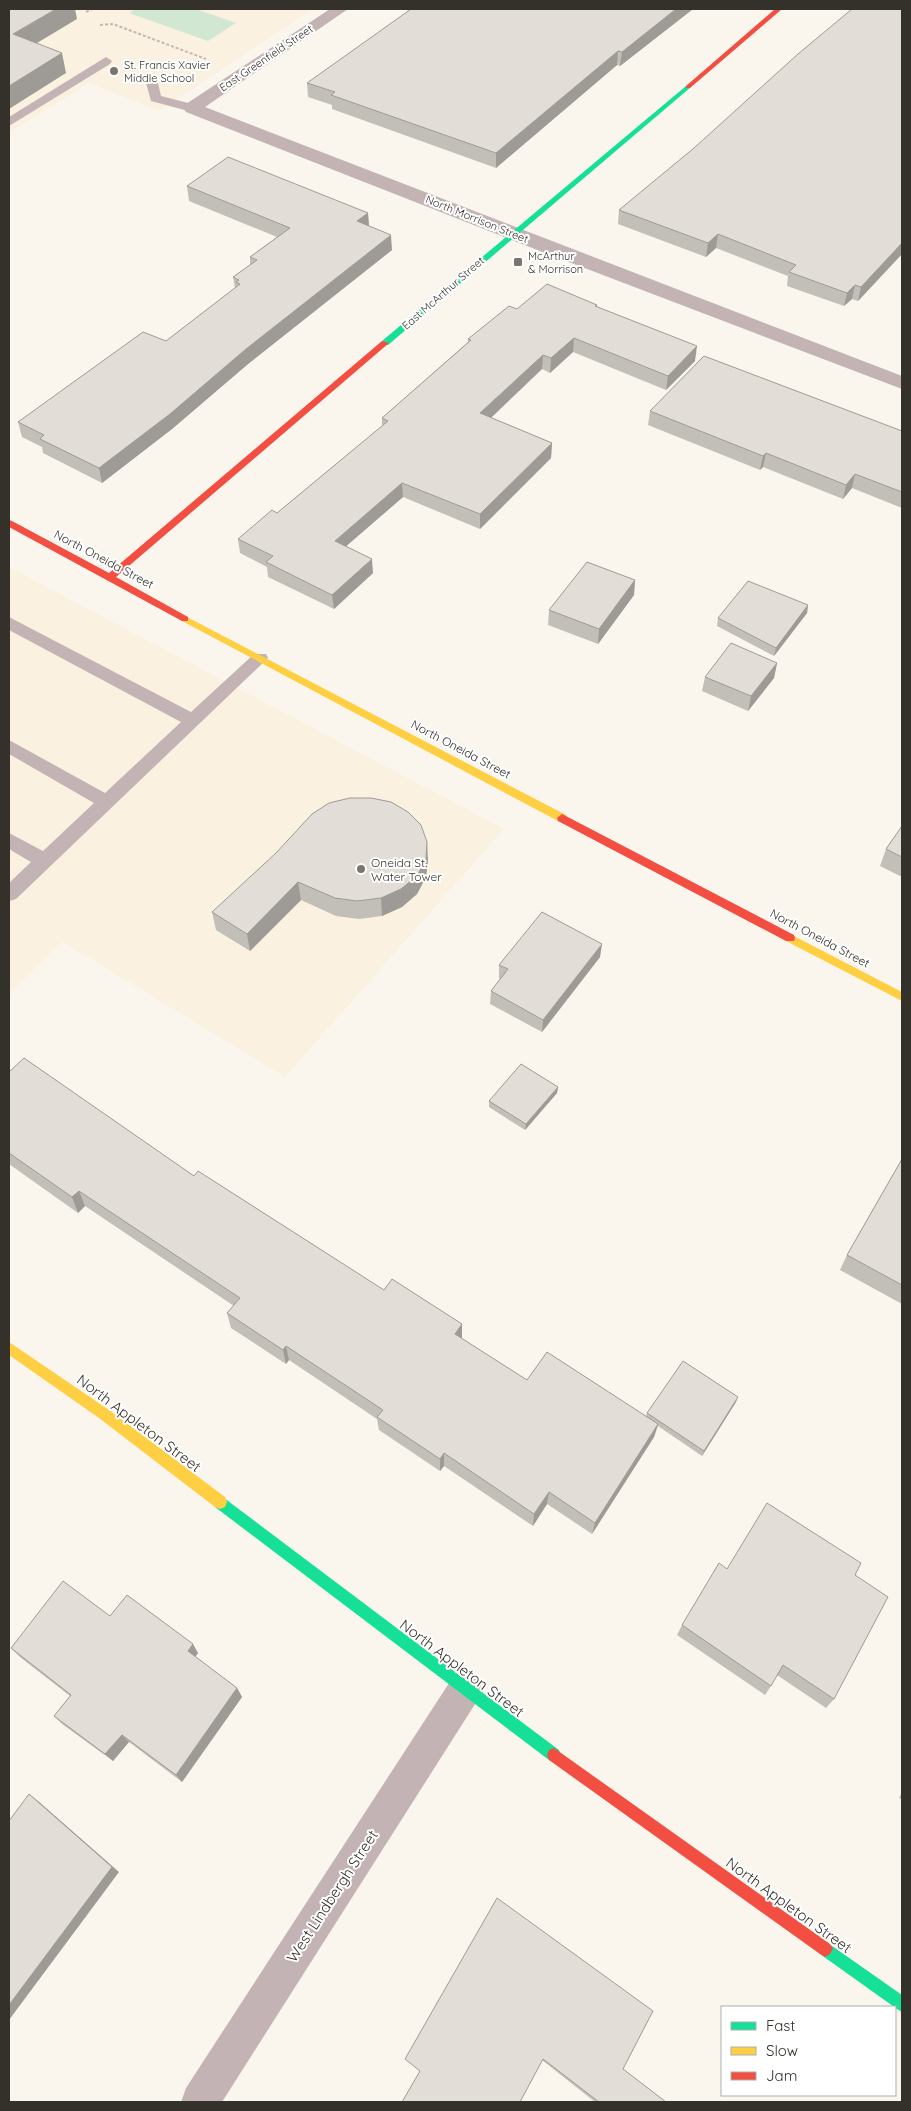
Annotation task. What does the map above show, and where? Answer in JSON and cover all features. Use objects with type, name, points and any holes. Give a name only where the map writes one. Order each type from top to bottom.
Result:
[{"type":"street","name":"East Greenfield Street","points":[[192,108],[340,9]]},
{"type":"street","name":"East McArthur Street","points":[[109,578],[779,9]]},
{"type":"street","name":"North Morrison Street","points":[[192,108],[513,233],[900,378]]},
{"type":"street","name":"North Oneida Street","points":[[9,523],[109,578],[902,997]]},
{"type":"street","name":"North Appleton Street","points":[[9,1348],[104,1414],[465,1689],[902,2004]]},
{"type":"street","name":"West Lindbergh Street","points":[[200,2102],[465,1689]]},
{"type":"lane","points":[[9,122],[106,61]]},
{"type":"lane","points":[[151,78],[155,98],[192,108]]},
{"type":"lane","points":[[9,623],[193,721]]},
{"type":"lane","points":[[9,894],[260,658]]},
{"type":"lane","points":[[9,746],[107,802]]},
{"type":"lane","points":[[9,840],[44,861]]},
{"type":"path","points":[[86,12],[92,9]]},
{"type":"path","points":[[100,25],[113,24],[214,62]]},
{"type":"shaded area","name":"St. Francis Xavier Middle School","points":[[9,9],[313,9],[159,111],[89,83],[9,133]]},
{"type":"shaded area","points":[[9,567],[504,829],[285,1077],[63,942],[9,995]]},
{"type":"green space","points":[[136,9],[196,9],[236,23],[208,41],[129,13]]},
{"type":"building","points":[[9,9],[56,9],[13,34],[62,53],[9,86]]},
{"type":"building","points":[[411,9],[676,9],[622,52],[618,51],[496,153],[331,95],[335,92],[307,83]]},
{"type":"building","points":[[852,9],[902,9],[902,243],[861,287],[855,285],[847,293],[789,272],[796,265],[718,234],[708,243],[619,210],[694,148],[798,54]]},
{"type":"building","points":[[228,157],[368,213],[357,221],[391,235],[246,349],[170,414],[99,468],[40,439],[44,435],[18,422],[143,332],[166,341],[240,284],[236,282],[239,280],[233,277],[257,260],[250,257],[290,228],[187,186]]},
{"type":"building","points":[[547,284],[597,305],[595,306],[697,346],[668,376],[574,338],[551,358],[543,355],[480,413],[552,443],[480,514],[402,483],[335,541],[372,559],[332,595],[266,562],[273,556],[238,539],[272,510],[277,513],[388,421],[382,418],[471,340],[468,339],[509,306],[517,309]]},
{"type":"building","points":[[704,356],[902,431],[902,492],[855,474],[846,485],[766,453],[763,456],[650,411]]},
{"type":"building","points":[[587,562],[635,580],[599,629],[549,610]]},
{"type":"building","points":[[748,581],[808,605],[776,648],[718,618]]},
{"type":"building","points":[[731,643],[777,663],[751,696],[705,677]]},
{"type":"building","points":[[350,798],[371,798],[391,802],[408,812],[421,825],[427,842],[426,859],[417,876],[401,889],[381,898],[357,901],[335,898],[298,882],[247,934],[212,912],[276,853],[312,814],[329,803]]},
{"type":"building","points":[[902,826],[902,857],[886,849]]},
{"type":"building","points":[[542,912],[602,944],[543,1020],[491,991],[508,969],[499,965]]},
{"type":"building","points":[[24,1058],[194,1176],[198,1171],[384,1290],[392,1279],[462,1324],[455,1334],[527,1380],[547,1352],[658,1424],[595,1523],[549,1492],[534,1514],[444,1453],[440,1459],[377,1417],[383,1410],[286,1346],[283,1350],[227,1313],[240,1298],[79,1191],[72,1197],[9,1153],[9,1072]]},
{"type":"building","points":[[521,1064],[558,1087],[526,1124],[489,1101]]},
{"type":"building","points":[[902,1159],[902,1285],[847,1255]]},
{"type":"building","points":[[683,1361],[738,1397],[704,1451],[647,1413]]},
{"type":"building","points":[[767,1503],[861,1563],[855,1575],[888,1597],[834,1699],[783,1665],[771,1686],[682,1625],[719,1563],[727,1569]]},
{"type":"building","points":[[63,1581],[110,1616],[127,1595],[193,1644],[188,1651],[237,1688],[176,1775],[122,1735],[105,1754],[54,1716],[71,1695],[11,1648]]},
{"type":"building","points":[[29,1794],[112,1867],[9,2005],[9,1821]]},
{"type":"building","points":[[497,1898],[653,2011],[623,2069],[666,2102],[599,2102],[543,2059],[520,2102],[402,2102],[420,2071],[405,2059]]},
{"type":"traffic: fast","points":[[385,343],[688,87]]},
{"type":"traffic: fast","points":[[220,1502],[554,1755]]},
{"type":"traffic: fast","points":[[825,1949],[902,2004]]},
{"type":"traffic: slow","points":[[185,619],[562,818]]},
{"type":"traffic: slow","points":[[790,938],[902,997]]},
{"type":"traffic: slow","points":[[9,1348],[104,1414],[220,1502]]},
{"type":"traffic: jam","points":[[688,87],[779,9]]},
{"type":"traffic: jam","points":[[109,578],[385,343]]},
{"type":"traffic: jam","points":[[9,523],[185,619]]},
{"type":"traffic: jam","points":[[562,818],[790,938]]},
{"type":"traffic: jam","points":[[554,1755],[825,1949]]},
{"type":"place","name":"St. Francis Xavier Middle School","points":[[114,71]]},
{"type":"place","name":"McArthur & Morrison","points":[[518,262]]},
{"type":"place","name":"Oneida St. Water Tower","points":[[361,869]]}]
